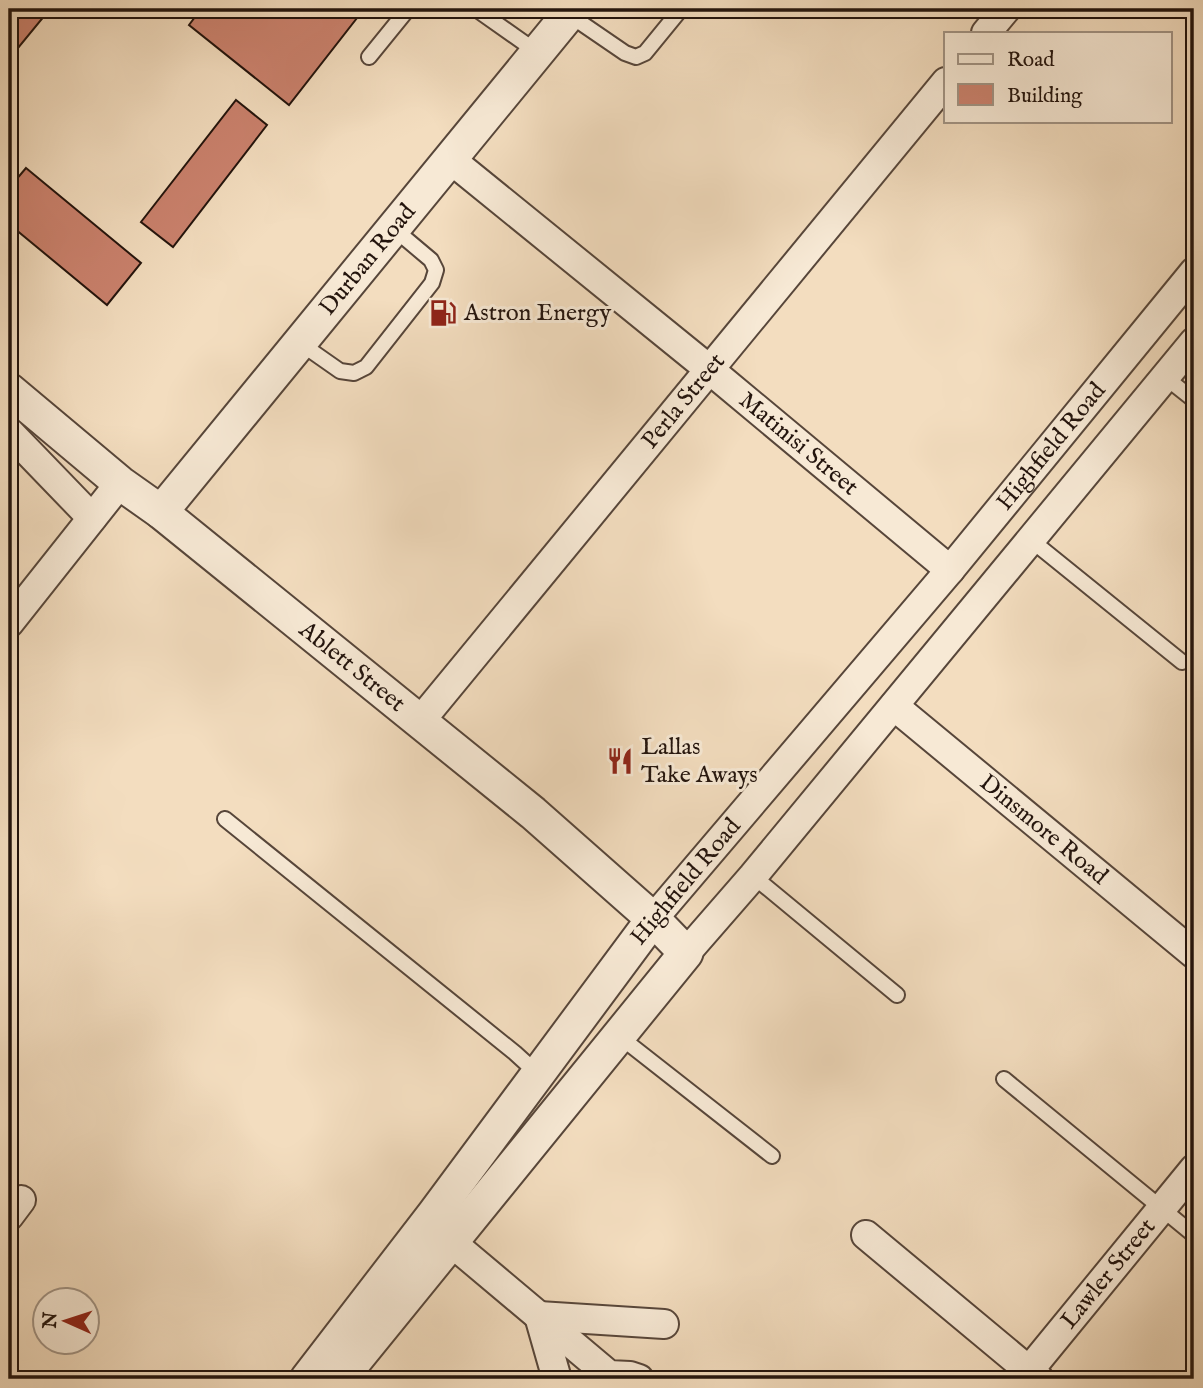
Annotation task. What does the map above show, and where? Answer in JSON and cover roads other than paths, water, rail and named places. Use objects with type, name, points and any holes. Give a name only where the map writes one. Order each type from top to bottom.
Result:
[{"type":"street","points":[[987,32],[1006,9]]},
{"type":"street","name":"Durban Road","points":[[161,512],[570,11]]},
{"type":"street","name":"Perla Street","points":[[421,720],[944,84]]},
{"type":"street","name":"Matinisi Street","points":[[450,159],[710,370],[950,570]]},
{"type":"street","name":"Highfield Road","points":[[307,1379],[653,919],[950,570],[1194,272]]},
{"type":"street","name":"Highfield Road","points":[[340,1379],[687,953],[1194,342]]},
{"type":"street","name":"Ablett Street","points":[[9,390],[120,483],[161,512],[533,813],[653,919],[687,953]]},
{"type":"street","points":[[9,432],[92,518]]},
{"type":"street","points":[[9,623],[120,483]]},
{"type":"street","name":"Dinsmore Road","points":[[894,706],[1194,954]]},
{"type":"street","name":"Lawler Street","points":[[1030,1376],[1194,1169]]},
{"type":"street","points":[[866,1235],[1030,1376]]},
{"type":"street","points":[[452,1242],[609,1377],[639,1379]]},
{"type":"street","points":[[539,1315],[664,1324]]},
{"type":"street","points":[[539,1315],[557,1379]]},
{"type":"lane","points":[[369,57],[408,9]]},
{"type":"lane","points":[[476,9],[537,52]]},
{"type":"lane","points":[[570,11],[625,53],[636,57],[645,52],[681,9]]},
{"type":"lane","points":[[300,342],[340,371],[354,373],[366,367],[432,283],[436,270],[431,260],[393,228]]},
{"type":"lane","points":[[1166,377],[1194,400]]},
{"type":"lane","points":[[1031,540],[1182,662]]},
{"type":"lane","points":[[225,819],[538,1074]]},
{"type":"lane","points":[[753,876],[897,995]]},
{"type":"lane","points":[[620,1036],[772,1156]]},
{"type":"lane","points":[[1004,1079],[1194,1235]]},
{"type":"place","name":"Astron Energy","points":[[443,313]]},
{"type":"place","name":"Lallas Take Aways","points":[[620,761]]}]
